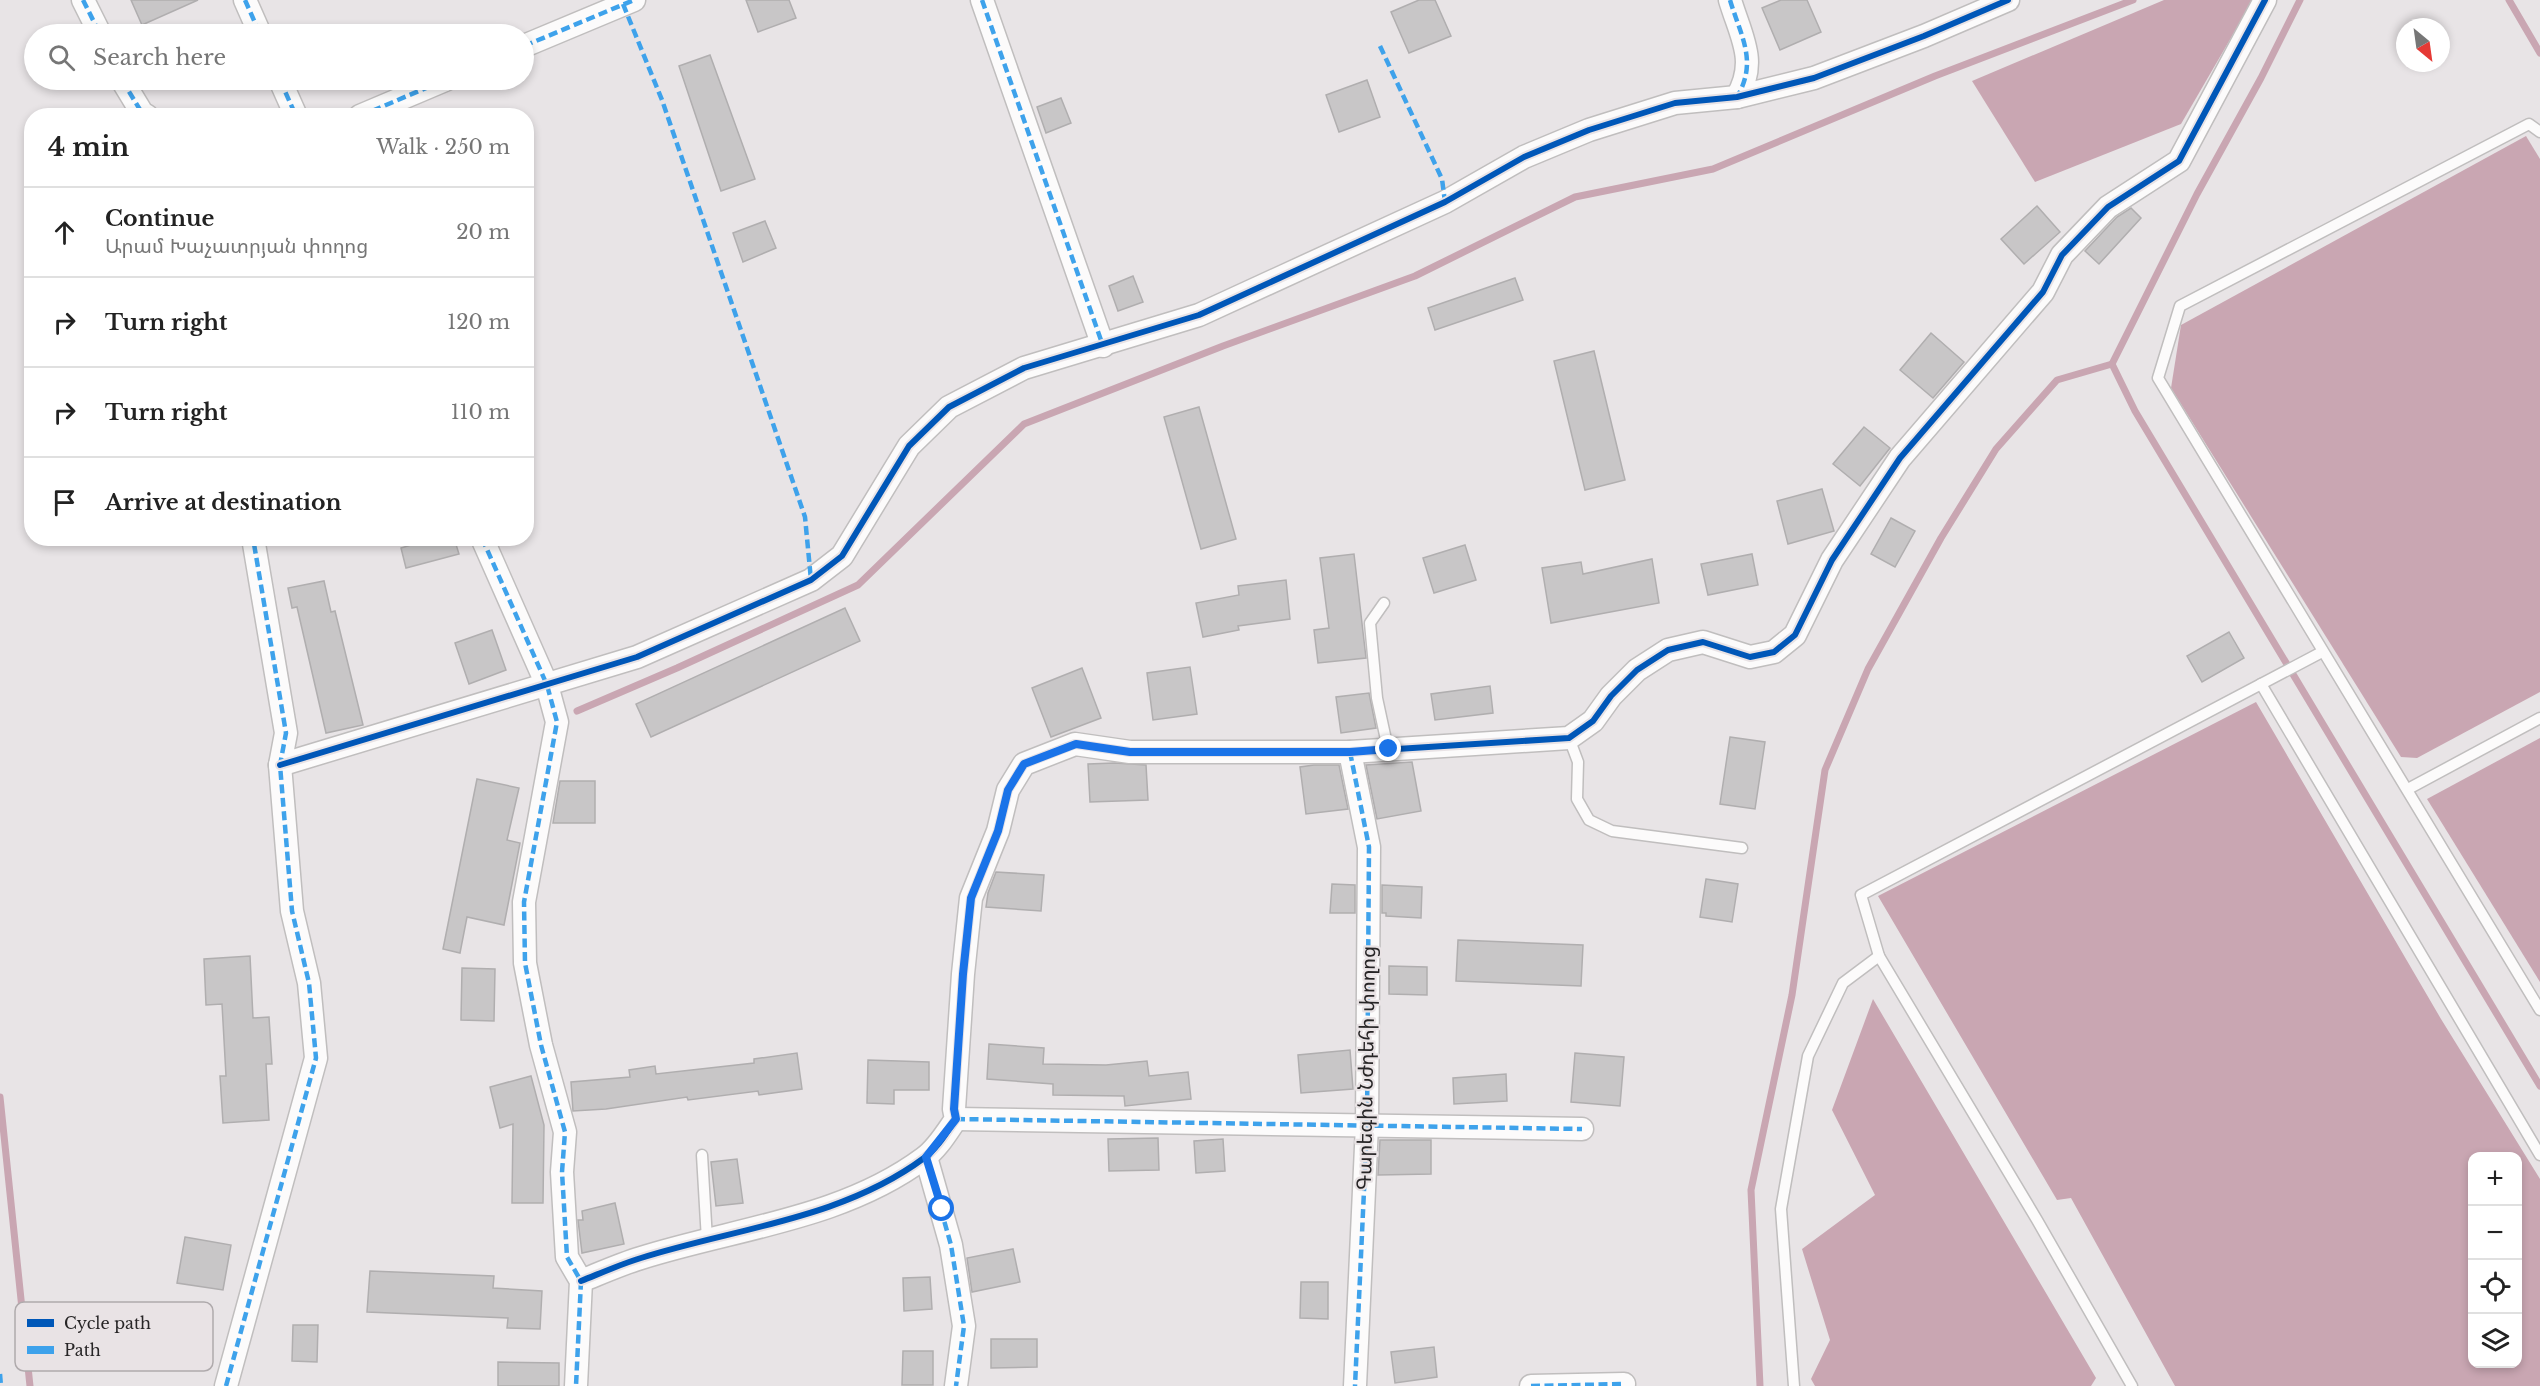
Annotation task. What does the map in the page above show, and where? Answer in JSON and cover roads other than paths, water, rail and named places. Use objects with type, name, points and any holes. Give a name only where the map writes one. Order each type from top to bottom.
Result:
[{"type":"street","points":[[83,0],[95,24]]},
{"type":"street","points":[[245,0],[256,24]]},
{"type":"street","points":[[982,0],[1103,346]]},
{"type":"street","points":[[1730,0],[1749,62],[1746,81],[1737,97]]},
{"type":"street","points":[[280,765],[637,657],[811,580],[842,556],[909,446],[949,407],[1024,368],[1103,346],[1199,315],[1445,201],[1524,157],[1588,130],[1675,103],[1737,97],[1814,78],[1924,36],[2008,0]]},
{"type":"street","points":[[581,1281],[641,1258],[814,1212],[868,1191],[926,1157],[956,1119],[954,1109],[963,974],[971,898],[998,831],[1008,790],[1024,764],[1076,744],[1130,752],[1350,752],[1569,738],[1593,722],[1611,696],[1637,670],[1668,650],[1702,642],[1750,657],[1774,652],[1795,635],[1832,560],[1900,458],[2043,292],[2062,255],[2109,207],[2179,161],[2265,0]]},
{"type":"street","points":[[534,42],[627,1]]},
{"type":"street","points":[[128,90],[139,108]]},
{"type":"street","points":[[284,90],[292,108]]},
{"type":"street","points":[[379,108],[421,90]]},
{"type":"street","points":[[226,1386],[316,1058],[309,983],[292,910],[280,765],[286,733],[254,546]]},
{"type":"street","points":[[486,546],[547,685],[557,722],[524,902],[525,963],[541,1045],[565,1132],[562,1172],[567,1257],[581,1281],[576,1386]]},
{"type":"street","name":"Գարեգին Նժդեհի փողոց","points":[[1350,752],[1368,847],[1367,1125],[1355,1386]]},
{"type":"street","points":[[956,1119],[1582,1130]]},
{"type":"street","points":[[926,1157],[944,1218],[960,1293],[964,1326],[956,1386]]},
{"type":"street","points":[[1531,1386],[1624,1384]]},
{"type":"lane","points":[[2540,132],[2529,124],[2180,306],[2158,378],[2540,1010]]},
{"type":"lane","points":[[1384,603],[1370,623],[1377,698],[1389,749]]},
{"type":"lane","points":[[2132,1386],[2037,1220],[1879,956],[1861,895],[2322,652]]},
{"type":"lane","points":[[2260,684],[2540,1155]]},
{"type":"lane","points":[[2408,789],[2540,718]]},
{"type":"lane","points":[[1569,738],[1578,762],[1577,799],[1589,820],[1612,831],[1742,848]]},
{"type":"lane","points":[[1794,1386],[1781,1209],[1808,1056],[1843,983],[1879,956]]},
{"type":"lane","points":[[702,1155],[706,1240]]},
{"type":"waterway","points":[[577,711],[858,585],[1024,424],[1223,346],[1415,276],[1575,197],[1713,169],[1935,76],[2133,0]]},
{"type":"waterway","points":[[1760,1386],[1751,1190],[1792,995],[1825,770],[1868,669],[1941,538],[1996,449],[2057,380],[2112,364],[2197,194],[2261,78],[2300,0]]},
{"type":"waterway","points":[[2509,0],[2540,53]]},
{"type":"waterway","points":[[2112,364],[2135,411],[2540,1086]]},
{"type":"waterway","points":[[0,1097],[21,1302]]},
{"type":"waterway","points":[[28,1371],[30,1386]]}]
